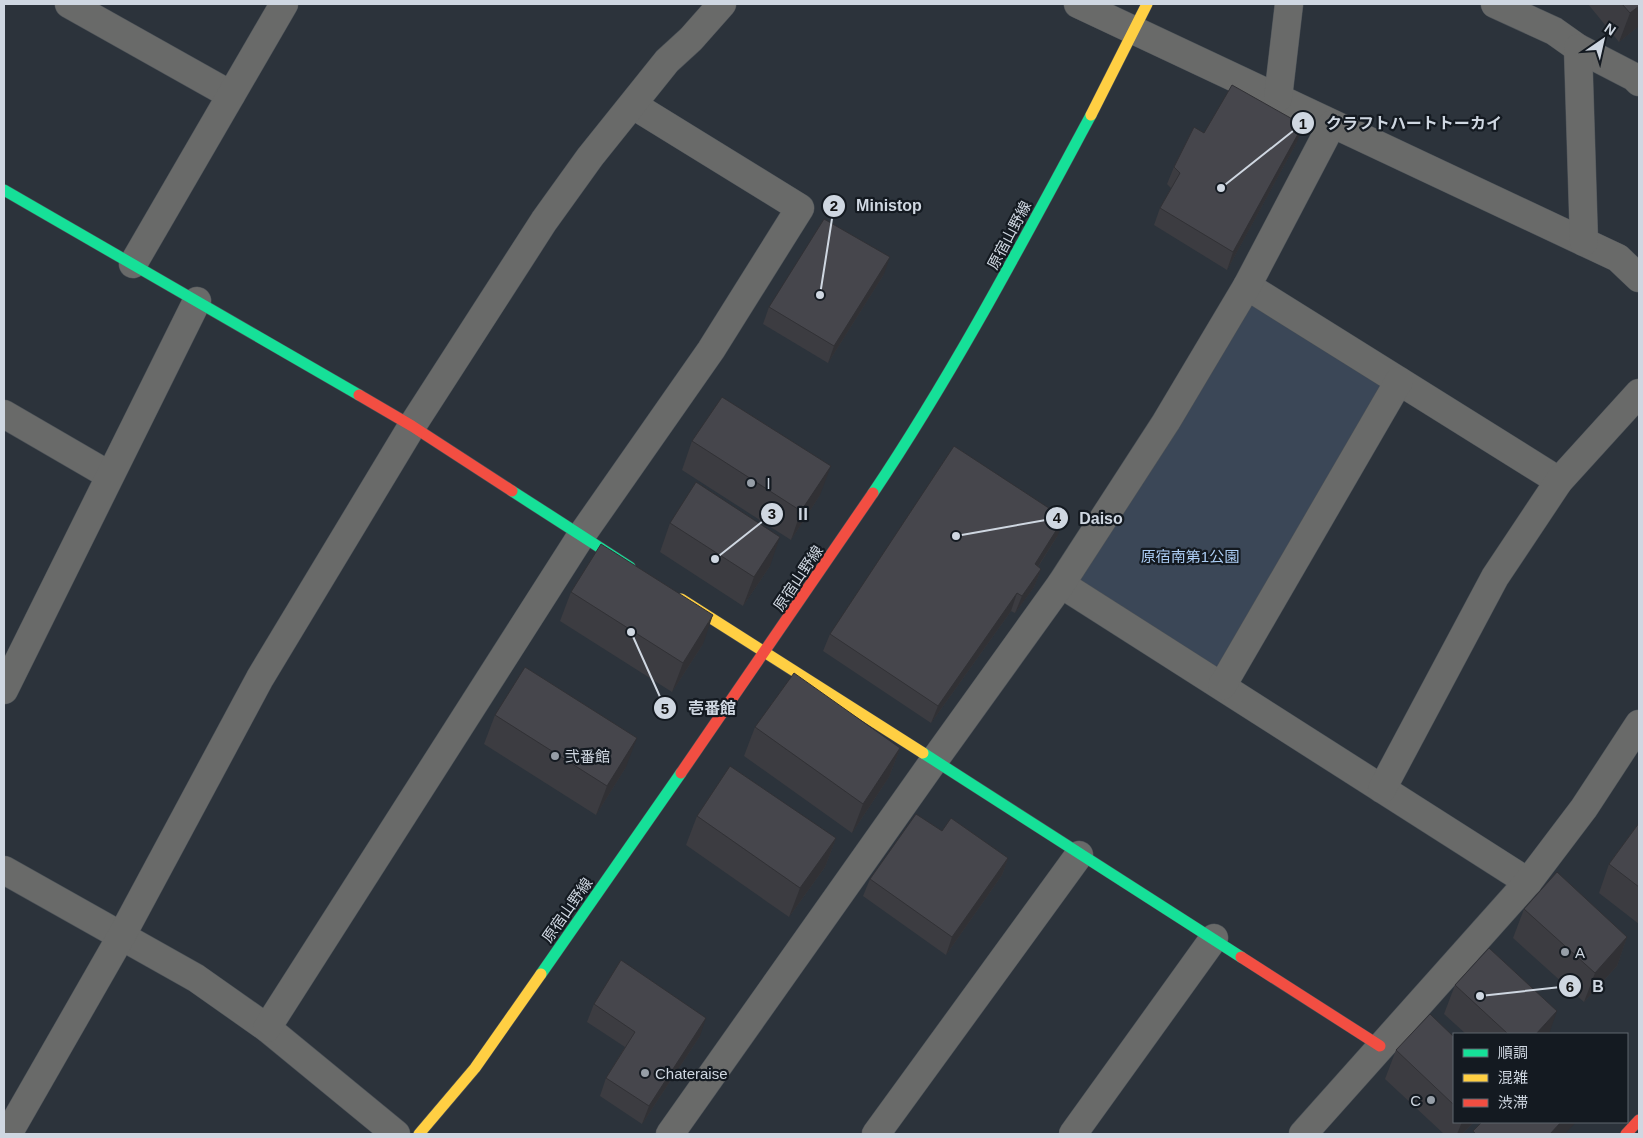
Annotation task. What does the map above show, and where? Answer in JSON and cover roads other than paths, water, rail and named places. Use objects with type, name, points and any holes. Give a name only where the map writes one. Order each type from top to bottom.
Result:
[{"type":"street","points":[[69,4],[231,95]]},
{"type":"street","points":[[133,264],[284,4]]},
{"type":"street","points":[[8,1134],[122,935],[260,678],[412,426],[544,221],[590,157],[667,61],[691,39],[722,4]]},
{"type":"street","points":[[1078,4],[1618,258],[1639,278]]},
{"type":"street","name":"原宿山野線","points":[[419,1134],[475,1068],[766,652],[907,442],[983,315],[1146,4]]},
{"type":"street","points":[[1278,98],[1289,4]]},
{"type":"street","points":[[1495,4],[1554,31],[1578,48],[1634,77],[1639,82]]},
{"type":"street","points":[[1578,48],[1584,242]]},
{"type":"street","points":[[268,1028],[581,536],[711,350],[800,208],[633,104]]},
{"type":"street","points":[[670,1134],[1061,584],[1166,422],[1247,286],[1332,124]]},
{"type":"street","points":[[4,190],[412,426],[638,571]]},
{"type":"street","points":[[1247,286],[1559,481]]},
{"type":"street","points":[[4,690],[197,301]]},
{"type":"street","points":[[1222,686],[1399,381]]},
{"type":"street","points":[[1382,789],[1495,577],[1559,481],[1639,393]]},
{"type":"street","points":[[4,414],[110,475]]},
{"type":"street","points":[[1061,584],[1528,882]]},
{"type":"street","points":[[670,592],[766,652],[1078,855],[1214,938],[1380,1046]]},
{"type":"street","points":[[1316,1129],[1380,1046],[1528,882],[1584,808],[1639,724]]},
{"type":"street","points":[[876,1134],[1078,855]]},
{"type":"street","points":[[4,870],[196,978],[268,1028],[396,1134]]},
{"type":"street","points":[[1073,1134],[1214,938]]},
{"type":"street","points":[[1626,1134],[1639,1120]]},
{"type":"place","name":"クラフトハートトーカイ","points":[[1221,188]]},
{"type":"place","name":"Ministop","points":[[820,295]]},
{"type":"place","name":"Ⅰ","points":[[751,483]]},
{"type":"place","name":"Daiso","points":[[956,536]]},
{"type":"place","name":"Ⅱ","points":[[715,559]]},
{"type":"place","name":"壱番館","points":[[631,632]]},
{"type":"place","name":"弐番館","points":[[555,756]]},
{"type":"place","name":"A","points":[[1565,952]]},
{"type":"place","name":"B","points":[[1480,996]]},
{"type":"place","name":"Chateraise","points":[[645,1073]]},
{"type":"place","name":"C","points":[[1431,1100]]},
{"type":"park label","name":"原宿南第1公園","points":[[1190,556]]}]
